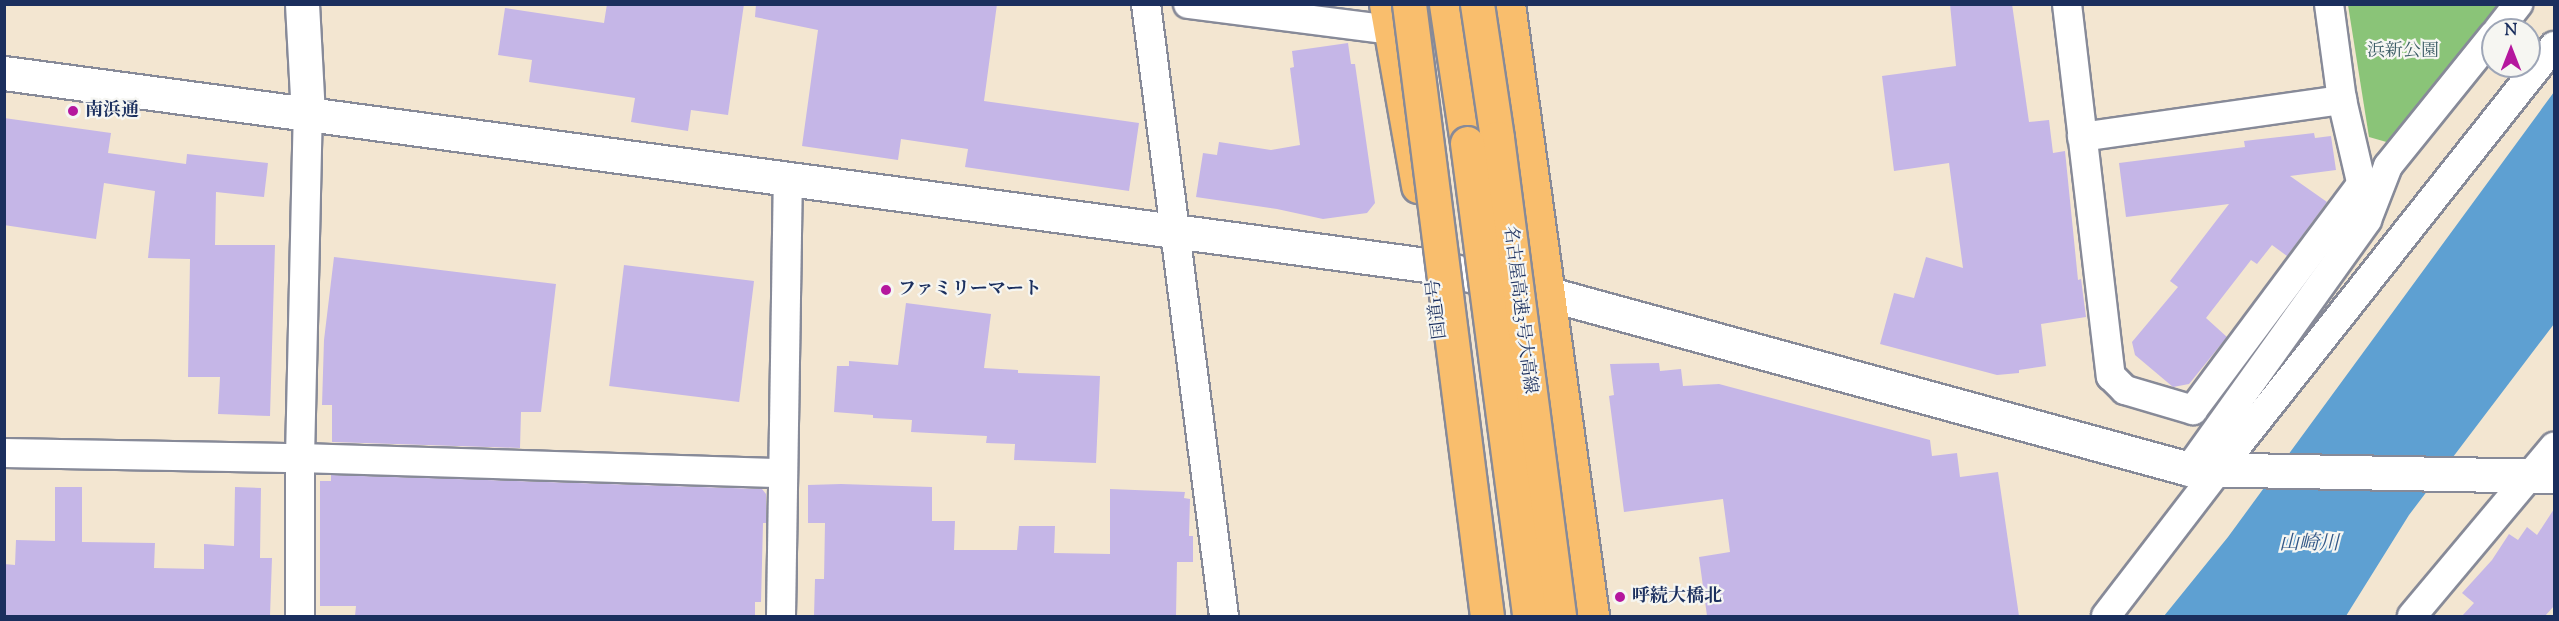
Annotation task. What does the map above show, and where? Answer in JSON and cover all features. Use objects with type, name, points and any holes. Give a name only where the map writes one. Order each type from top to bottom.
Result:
[{"type":"highway","points":[[1409,4],[1487,616]]},
{"type":"highway","points":[[1446,4],[1467,143],[1529,616]]},
{"type":"highway","name":"名古屋高速3号大高線","points":[[1477,4],[1497,138],[1559,616]]},
{"type":"highway","points":[[1508,4],[1592,616]]},
{"type":"highway","name":"国道1号","points":[[1388,17],[1432,266],[1473,616]]},
{"type":"street","points":[[300,616],[300,458],[308,114],[302,4]]},
{"type":"street","points":[[1146,4],[1224,616]]},
{"type":"street","points":[[1188,4],[1388,17]]},
{"type":"street","points":[[2067,4],[2111,376],[2125,390],[2193,410],[2361,185]]},
{"type":"street","points":[[2329,4],[2342,100],[2370,215]]},
{"type":"street","points":[[2507,18],[2518,4]]},
{"type":"street","points":[[2106,616],[2214,470],[2554,46]]},
{"type":"street","points":[[2214,470],[2370,215],[2388,166],[2481,51]]},
{"type":"street","points":[[4,74],[1432,266],[1549,294],[2214,470],[2533,476]]},
{"type":"street","points":[[2082,137],[2342,100]]},
{"type":"street","points":[[781,616],[788,179]]},
{"type":"street","points":[[2412,616],[2533,476],[2554,447]]},
{"type":"street","points":[[4,453],[300,458],[783,473]]},
{"type":"green space","name":"浜新公園","points":[[2348,5],[2499,5],[2489,18],[2481,18],[2481,28],[2390,143],[2369,137]]},
{"type":"water","name":"山崎川","points":[[2554,92],[2554,324],[2409,515],[2346,616],[2164,616],[2228,537]]},
{"type":"building","points":[[607,4],[744,4],[728,115],[691,110],[688,131],[631,122],[635,98],[529,82],[532,60],[498,55],[505,8],[604,23]]},
{"type":"building","points":[[756,4],[997,4],[984,101],[1139,123],[1129,191],[965,167],[968,149],[901,139],[898,160],[802,146],[818,30],[755,17]]},
{"type":"building","points":[[1950,4],[2012,4],[2029,122],[2049,120],[2053,153],[2065,151],[2078,280],[2081,279],[2086,317],[2041,324],[2046,366],[2019,370],[2019,373],[1997,375],[1880,344],[1894,293],[1914,298],[1926,257],[1963,268],[1949,163],[1894,171],[1882,76],[1956,66]]},
{"type":"building","points":[[1348,43],[1351,64],[1355,64],[1375,203],[1367,213],[1323,219],[1277,209],[1196,197],[1203,153],[1217,155],[1219,142],[1271,150],[1300,145],[1290,68],[1294,67],[1292,51]]},
{"type":"building","points":[[4,118],[111,133],[108,153],[186,164],[187,154],[268,163],[264,197],[216,192],[215,245],[275,245],[270,416],[218,414],[220,377],[188,377],[190,259],[148,258],[155,191],[104,183],[96,239],[4,225]]},
{"type":"building","points":[[2314,133],[2315,138],[2331,136],[2336,170],[2290,176],[2327,202],[2287,256],[2272,245],[2257,264],[2251,260],[2206,318],[2227,337],[2189,384],[2173,387],[2135,355],[2132,342],[2178,287],[2170,281],[2229,204],[2126,217],[2119,163],[2245,147],[2244,141]]},
{"type":"building","points":[[334,257],[556,284],[541,412],[521,412],[520,448],[332,442],[332,405],[322,405],[324,340]]},
{"type":"building","points":[[624,265],[754,281],[739,402],[609,386]]},
{"type":"building","points":[[906,303],[991,314],[984,368],[1018,370],[1018,373],[1100,376],[1096,463],[1014,460],[1015,444],[986,443],[987,436],[911,432],[912,420],[873,418],[873,415],[834,412],[837,366],[849,366],[849,361],[898,365]]},
{"type":"building","points":[[1659,363],[1660,371],[1681,369],[1683,386],[1719,384],[1930,440],[1932,456],[1957,453],[1960,477],[1998,472],[2019,616],[1707,616],[1699,557],[1730,552],[1723,499],[1624,512],[1609,396],[1614,395],[1610,364]]},
{"type":"building","points":[[331,475],[762,489],[766,494],[766,523],[763,523],[761,602],[755,602],[755,616],[355,616],[356,606],[320,606],[320,481],[331,481]]},
{"type":"building","points":[[808,485],[932,487],[932,521],[955,521],[954,550],[1017,550],[1019,526],[1055,526],[1054,553],[1110,554],[1110,489],[1185,492],[1184,498],[1190,499],[1189,536],[1193,536],[1193,562],[1177,562],[1176,616],[814,616],[815,579],[824,579],[825,523],[808,523]]},
{"type":"building","points":[[55,487],[82,487],[82,542],[155,543],[154,568],[204,569],[204,544],[234,546],[235,487],[261,488],[260,558],[272,558],[270,616],[4,616],[4,564],[15,565],[16,540],[55,541]]},
{"type":"building","points":[[2554,509],[2554,606],[2545,616],[2462,616],[2474,603],[2462,593],[2492,560],[2509,534],[2518,540],[2527,527],[2537,535]]},
{"type":"place","name":"南浜通","points":[[73,111]]},
{"type":"place","name":"ファミリーマート","points":[[886,290]]},
{"type":"place","name":"呼続大橋北","points":[[1620,597]]}]
